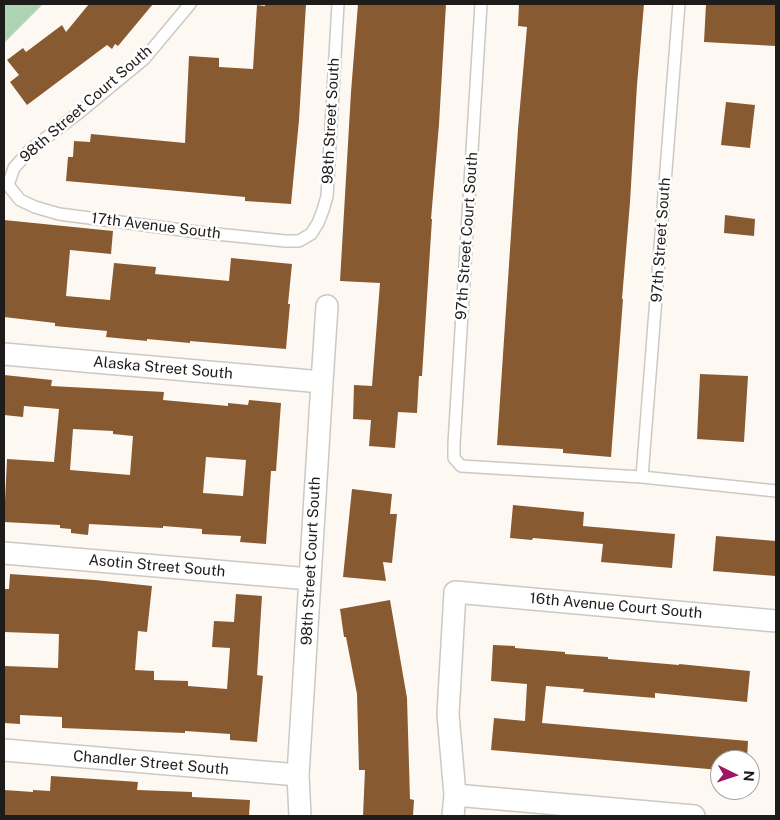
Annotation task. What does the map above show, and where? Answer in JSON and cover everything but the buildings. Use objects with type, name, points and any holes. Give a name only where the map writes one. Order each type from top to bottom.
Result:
[{"type":"street","name":"98th Street Court South","points":[[300,816],[298,775],[327,306]]},
{"type":"street","name":"Alaska Street South","points":[[4,354],[322,382]]},
{"type":"street","name":"Asotin Street South","points":[[4,553],[310,579]]},
{"type":"street","name":"16th Avenue Court South","points":[[455,795],[448,714],[455,592],[776,621]]},
{"type":"street","name":"Chandler Street South","points":[[4,750],[298,775]]},
{"type":"street","points":[[454,816],[455,795],[694,816]]},
{"type":"lane","name":"98th Street Court South","points":[[6,185],[14,168],[30,150],[144,59],[190,4]]},
{"type":"lane","name":"98th Street South","points":[[311,234],[318,223],[327,196],[338,4]]},
{"type":"lane","name":"97th Street Court South","points":[[481,4],[454,458],[461,466],[642,477]]},
{"type":"lane","name":"97th Street South","points":[[642,477],[679,4]]},
{"type":"lane","name":"17th Avenue South","points":[[6,185],[20,200],[35,207],[59,214],[197,232],[285,241],[299,241],[311,234]]},
{"type":"lane","points":[[642,477],[776,491]]},
{"type":"green space","points":[[4,4],[43,4],[4,43]]}]
